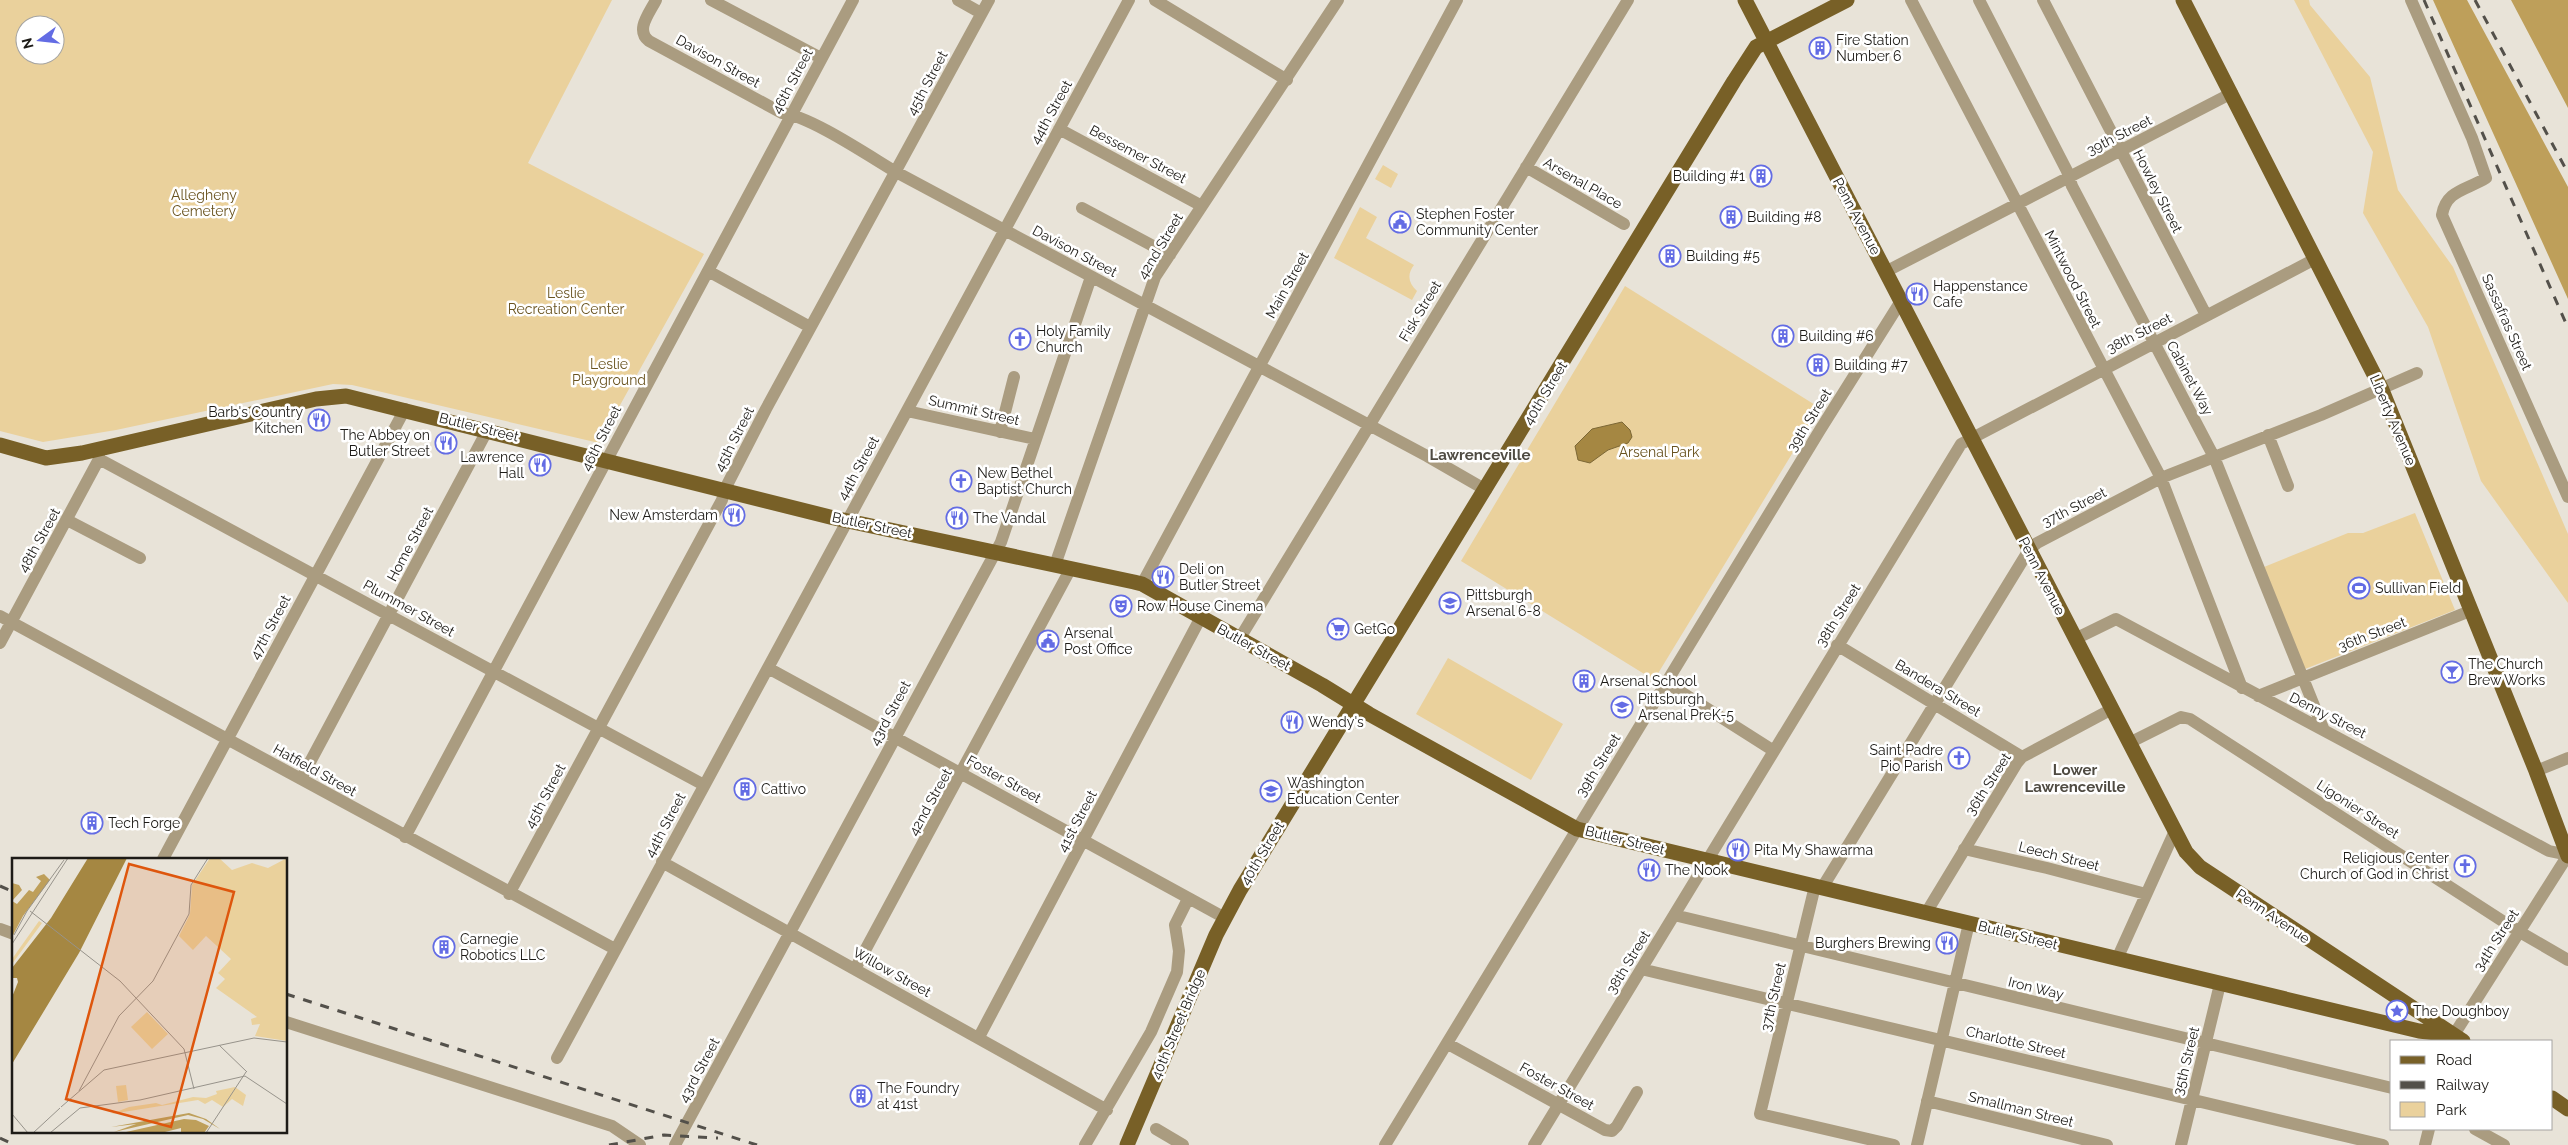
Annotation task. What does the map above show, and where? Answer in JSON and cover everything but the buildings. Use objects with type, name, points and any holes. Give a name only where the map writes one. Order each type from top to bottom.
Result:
[{"type":"main road","name":"Penn Avenue","points":[[1745,0],[1887,271],[1970,437],[2129,742],[2174,833],[2186,852],[2200,867],[2455,1039]]},
{"type":"main road","name":"40th Street","points":[[1233,903],[1756,47],[1847,0]]},
{"type":"main road","name":"Liberty Avenue","points":[[2183,0],[2382,390],[2470,612],[2536,771],[2568,856]]},
{"type":"main road","name":"Butler Street","points":[[0,445],[46,458],[99,454],[332,396],[346,396],[488,429],[846,520],[1142,584],[1577,829],[2455,1039]]},
{"type":"main road","name":"40th Street Bridge","points":[[1127,1145],[1179,1021],[1233,903]]},
{"type":"main road","points":[[2553,1099],[2568,1109]]},
{"type":"street","name":"Davison Street","points":[[656,0],[642,30],[643,36],[649,41],[782,113],[792,114],[896,172],[1427,456],[1486,490]]},
{"type":"street","points":[[711,0],[821,58]]},
{"type":"street","name":"46th Street","points":[[405,836],[852,0]]},
{"type":"street","points":[[958,0],[981,13]]},
{"type":"street","name":"45th Street","points":[[509,894],[722,500],[725,489],[810,327],[981,13],[990,0]]},
{"type":"street","name":"44th Street","points":[[557,1058],[846,520],[1129,0]]},
{"type":"street","points":[[1155,0],[1287,80]]},
{"type":"street","name":"42nd Street","points":[[1055,565],[1156,277],[1338,0]]},
{"type":"street","name":"Main Street","points":[[1142,584],[1457,0]]},
{"type":"street","name":"Mintwood Street","points":[[1911,0],[2161,478],[2242,688]]},
{"type":"street","name":"Cabinet Way","points":[[1979,0],[2214,457],[2323,728]]},
{"type":"street","name":"Howley Street","points":[[2042,0],[2206,315]]},
{"type":"street","name":"Sassafras Street","points":[[2412,0],[2472,138],[2486,178],[2451,196],[2444,204],[2442,215],[2568,497]]},
{"type":"street","name":"Fisk Street","points":[[1240,638],[1526,167],[1624,1]]},
{"type":"street","name":"39th Street","points":[[1887,271],[2232,93]]},
{"type":"street","name":"Bessemer Street","points":[[1059,129],[1202,206]]},
{"type":"street","name":"Arsenal Place","points":[[1526,167],[1624,224]]},
{"type":"street","points":[[1082,208],[1170,255]]},
{"type":"street","name":"38th Street","points":[[1534,1145],[1961,444],[1970,437],[2316,259]]},
{"type":"street","points":[[708,271],[810,327]]},
{"type":"street","name":"43rd Street","points":[[674,1145],[1001,542],[1092,277]]},
{"type":"street","name":"39th Street","points":[[1385,1145],[1820,430],[1901,301]]},
{"type":"street","name":"37th Street","points":[[1894,1145],[1760,1114],[1801,947],[1819,887],[2029,550],[2037,543],[2161,478],[2382,390],[2417,374]]},
{"type":"street","points":[[1000,432],[1014,377]]},
{"type":"street","name":"47th Street","points":[[163,858],[405,409]]},
{"type":"street","name":"Summit Street","points":[[907,411],[1035,439]]},
{"type":"street","name":"Home Street","points":[[301,779],[488,429]]},
{"type":"street","points":[[2268,435],[2288,486]]},
{"type":"street","name":"48th Street","points":[[0,643],[6,619],[68,520],[99,454]]},
{"type":"street","name":"Plummer Street","points":[[99,454],[315,575],[704,785]]},
{"type":"street","points":[[68,520],[140,558]]},
{"type":"street","name":"42nd Street","points":[[855,970],[1071,568]]},
{"type":"street","name":"36th Street","points":[[2258,696],[2470,612]]},
{"type":"street","name":"41st Street","points":[[979,1038],[1201,617]]},
{"type":"street","name":"Hatfield Street","points":[[6,619],[509,894],[615,949]]},
{"type":"street","name":"Denny Street","points":[[2075,639],[2116,619],[2242,688],[2323,728],[2550,850],[2568,856]]},
{"type":"street","name":"Bandera Street","points":[[1837,645],[2022,757]]},
{"type":"street","name":"Foster Street","points":[[768,668],[1225,918]]},
{"type":"street","points":[[1667,683],[1774,750]]},
{"type":"street","name":"36th Street","points":[[1926,913],[2022,757],[2112,710]]},
{"type":"street","name":"Ligonier Street","points":[[2129,742],[2181,717],[2190,719],[2518,931],[2568,960]]},
{"type":"street","points":[[2536,771],[2568,758]]},
{"type":"street","points":[[2117,959],[2174,833]]},
{"type":"street","name":"Leech Street","points":[[1964,849],[2146,894]]},
{"type":"street","name":"34th Street","points":[[2455,1039],[2518,931],[2568,856]]},
{"type":"street","name":"Willow Street","points":[[662,862],[1107,1110]]},
{"type":"street","points":[[1085,1145],[1151,1032],[1177,972],[1179,951],[1175,925],[1188,899]]},
{"type":"street","name":"Iron Way","points":[[1674,915],[2390,1088]]},
{"type":"street","points":[[1917,1145],[1953,983],[1969,923]]},
{"type":"street","points":[[0,929],[12,933]]},
{"type":"street","name":"Charlotte Street","points":[[1641,969],[2383,1145]]},
{"type":"street","name":"35th Street","points":[[2181,1145],[2220,984]]},
{"type":"street","points":[[288,1023],[612,1126],[640,1145]]},
{"type":"street","name":"Foster Street","points":[[1448,1044],[1605,1130],[1612,1131],[1617,1126],[1637,1092]]},
{"type":"street","name":"Smallman Street","points":[[1927,1102],[2108,1145]]},
{"type":"street","points":[[1156,1129],[1183,1145]]},
{"type":"street","points":[[2426,1145],[2429,1130]]},
{"type":"street","points":[[2477,1130],[2504,1145]]},
{"type":"green space","name":"Allegheny Cemetery","points":[[0,0],[612,0],[528,163],[704,254],[599,443],[352,385],[333,384],[116,430],[43,442],[0,431]]},
{"type":"green space","points":[[2294,0],[2309,0],[2310,5],[2370,77],[2398,190],[2453,267],[2568,534],[2568,603],[2481,481],[2428,327],[2363,213],[2373,152]]},
{"type":"green space","points":[[1383,165],[1398,174],[1391,188],[1375,179]]},
{"type":"green space","points":[[1360,207],[1377,217],[1366,238],[1414,265],[1410,272],[1410,278],[1412,285],[1417,291],[1412,300],[1334,258]]},
{"type":"green space","name":"Arsenal Park","points":[[1625,286],[1820,408],[1654,680],[1461,561]]},
{"type":"green space","name":"Sullivan Field","points":[[2415,513],[2455,610],[2305,669],[2264,567],[2348,533],[2363,533]]},
{"type":"green space","points":[[1448,658],[1563,724],[1531,780],[1416,714]]},
{"type":"shaded area","points":[[2433,0],[2467,0],[2568,187],[2568,299]]},
{"type":"shaded area","points":[[2511,0],[2568,0],[2568,108]]},
{"type":"shaded area","points":[[1622,422],[1630,430],[1632,437],[1628,443],[1608,450],[1590,463],[1578,460],[1575,446],[1592,429]]},
{"type":"railway","points":[[2424,0],[2568,328]]},
{"type":"railway","points":[[2475,0],[2568,173]]},
{"type":"railway","points":[[0,886],[12,891]]},
{"type":"railway","points":[[288,995],[757,1145]]},
{"type":"railway","points":[[609,1145],[664,1135],[718,1138]]},
{"type":"railway","points":[[0,1138],[15,1145]]},
{"type":"place","name":"Fire Station Number 6","points":[[1820,48]]},
{"type":"place","name":"Building #1","points":[[1761,176]]},
{"type":"place","name":"Building #8","points":[[1731,217]]},
{"type":"place","name":"Stephen Foster Community Center","points":[[1400,222]]},
{"type":"place","name":"Building #5","points":[[1670,256]]},
{"type":"place","name":"Happenstance Cafe","points":[[1917,294]]},
{"type":"place","name":"Building #6","points":[[1783,336]]},
{"type":"place","name":"Holy Family Church","points":[[1020,339]]},
{"type":"place","name":"Building #7","points":[[1818,365]]},
{"type":"place","name":"Barb's Country Kitchen","points":[[319,420]]},
{"type":"place","name":"The Abbey on Butler Street","points":[[446,443]]},
{"type":"place","name":"Lawrence Hall","points":[[540,465]]},
{"type":"place","name":"New Bethel Baptist Church","points":[[961,481]]},
{"type":"place","name":"New Amsterdam","points":[[734,515]]},
{"type":"place","name":"The Vandal","points":[[957,518]]},
{"type":"place","name":"Deli on Butler Street","points":[[1163,577]]},
{"type":"place","name":"Sullivan Field","points":[[2359,588]]},
{"type":"place","name":"Pittsburgh Arsenal 6-8","points":[[1450,603]]},
{"type":"place","name":"Row House Cinema","points":[[1121,606]]},
{"type":"place","name":"GetGo","points":[[1338,629]]},
{"type":"place","name":"Arsenal Post Office","points":[[1048,641]]},
{"type":"place","name":"The Church Brew Works","points":[[2452,672]]},
{"type":"place","name":"Arsenal School","points":[[1584,681]]},
{"type":"place","name":"Pittsburgh Arsenal PreK-5","points":[[1622,707]]},
{"type":"place","name":"Wendy's","points":[[1292,722]]},
{"type":"place","name":"Saint Padre Pio Parish","points":[[1959,758]]},
{"type":"place","name":"Cattivo","points":[[745,789]]},
{"type":"place","name":"Washington Education Center","points":[[1271,791]]},
{"type":"place","name":"Tech Forge","points":[[92,823]]},
{"type":"place","name":"Pita My Shawarma","points":[[1738,850]]},
{"type":"place","name":"Religious Center Church of God in Christ","points":[[2465,866]]},
{"type":"place","name":"The Nook","points":[[1649,870]]},
{"type":"place","name":"Burghers Brewing","points":[[1947,943]]},
{"type":"place","name":"Carnegie Robotics LLC","points":[[444,947]]},
{"type":"place","name":"The Doughboy","points":[[2397,1011]]},
{"type":"place","name":"The Foundry at 41st","points":[[861,1096]]},
{"type":"district","name":"Lawrenceville","points":[[1480,455]]},
{"type":"district","name":"Lower Lawrenceville","points":[[2075,778]]},
{"type":"park label","name":"Leslie Recreation Center","points":[[566,302]]},
{"type":"park label","name":"Leslie Playground","points":[[609,372]]}]
